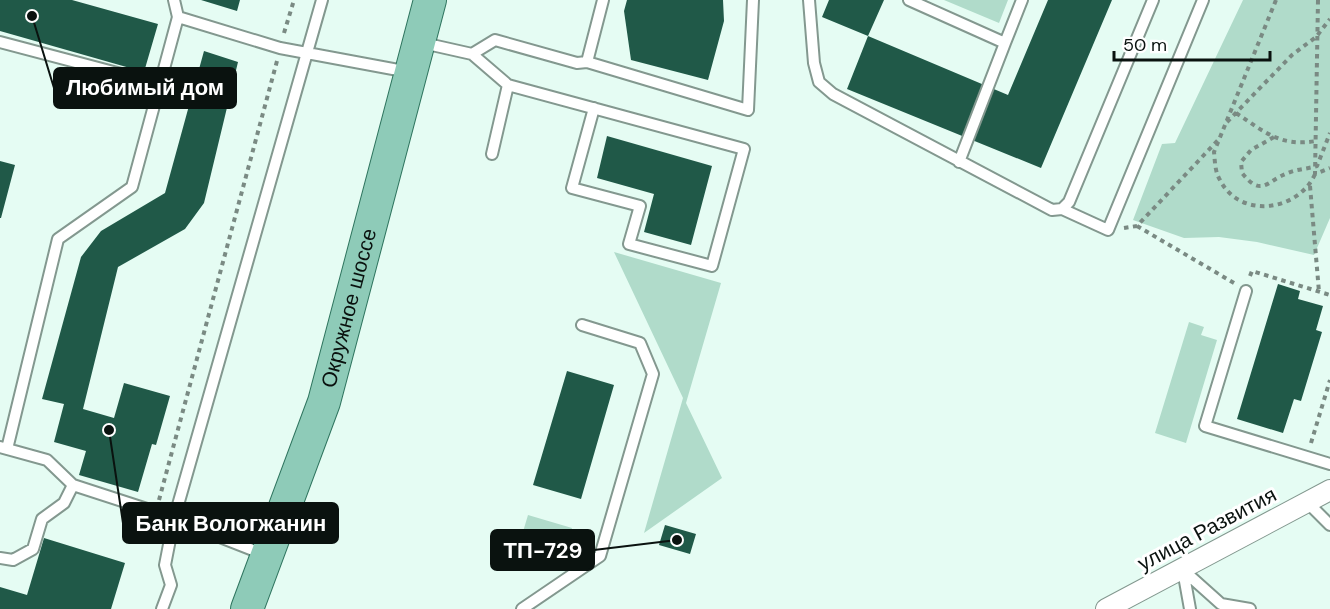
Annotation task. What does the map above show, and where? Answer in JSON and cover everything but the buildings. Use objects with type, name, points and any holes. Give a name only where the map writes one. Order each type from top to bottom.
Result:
[{"type":"main road","name":"Окружное шоссе","points":[[248,609],[324,402],[340,351],[430,0]]},
{"type":"street","name":"улица Развития","points":[[1106,609],[1330,490]]},
{"type":"lane","points":[[174,0],[178,17],[132,187],[58,239],[3,448],[47,460],[73,485],[156,512],[269,556]]},
{"type":"lane","points":[[162,609],[171,585],[165,565],[174,519],[322,0]]},
{"type":"lane","points":[[587,62],[603,0]]},
{"type":"lane","points":[[471,54],[495,40],[576,63],[587,62],[748,110],[753,0]]},
{"type":"lane","points":[[809,0],[814,63],[819,82],[833,94],[1053,210],[1062,209],[1108,230],[1203,0]]},
{"type":"lane","points":[[909,0],[1005,43]]},
{"type":"lane","points":[[959,162],[1022,0]]},
{"type":"lane","points":[[1062,209],[1069,202],[1153,0]]},
{"type":"lane","points":[[178,17],[280,48],[410,72]]},
{"type":"lane","points":[[0,42],[159,84]]},
{"type":"lane","points":[[419,42],[471,54],[508,85],[594,108],[744,149],[712,266],[629,244],[640,206],[572,188],[594,108]]},
{"type":"lane","points":[[492,154],[508,85]]},
{"type":"lane","points":[[1246,291],[1205,426],[1330,464]]},
{"type":"lane","points":[[522,609],[600,556],[653,374],[640,342],[582,325]]},
{"type":"lane","points":[[0,558],[13,560],[33,549],[42,519],[63,503],[73,485]]},
{"type":"lane","points":[[1307,502],[1330,525]]},
{"type":"lane","points":[[1183,570],[1190,609]]},
{"type":"lane","points":[[1183,570],[1221,604],[1250,609]]},
{"type":"path","points":[[156,512],[294,0]]},
{"type":"path","points":[[1276,0],[1214,152],[1216,168],[1220,181],[1239,201],[1261,207],[1275,206],[1294,199],[1310,186]]},
{"type":"path","points":[[1317,166],[1318,0]]},
{"type":"path","points":[[1226,123],[1293,55],[1316,37],[1330,19]]},
{"type":"path","points":[[1236,113],[1274,137],[1296,144],[1316,141]]},
{"type":"path","points":[[1319,292],[1310,186],[1330,133]]},
{"type":"path","points":[[1137,226],[1222,136]]},
{"type":"path","points":[[1274,137],[1243,158],[1242,173],[1250,183],[1264,186],[1290,172],[1317,166]]},
{"type":"path","points":[[1315,174],[1330,168]]},
{"type":"path","points":[[1108,230],[1137,226],[1246,291],[1252,271],[1330,295]]},
{"type":"path","points":[[1307,457],[1330,380]]},
{"type":"green space","points":[[944,0],[1008,0],[999,23]]},
{"type":"green space","points":[[1243,0],[1330,0],[1330,218],[1314,255],[1257,242],[1219,237],[1184,238],[1133,220],[1162,144],[1175,143]]},
{"type":"green space","points":[[614,252],[721,283],[686,403],[722,478],[644,533],[683,398]]},
{"type":"green space","points":[[1189,322],[1204,327],[1201,335],[1217,340],[1186,443],[1155,433]]},
{"type":"green space","points":[[528,515],[572,528],[563,558],[519,545]]},
{"type":"place","name":"Любимый дом","points":[[32,16]]},
{"type":"place","name":"Банк Вологжанин","points":[[109,430]]},
{"type":"place","name":"ТП-729","points":[[677,540]]}]
